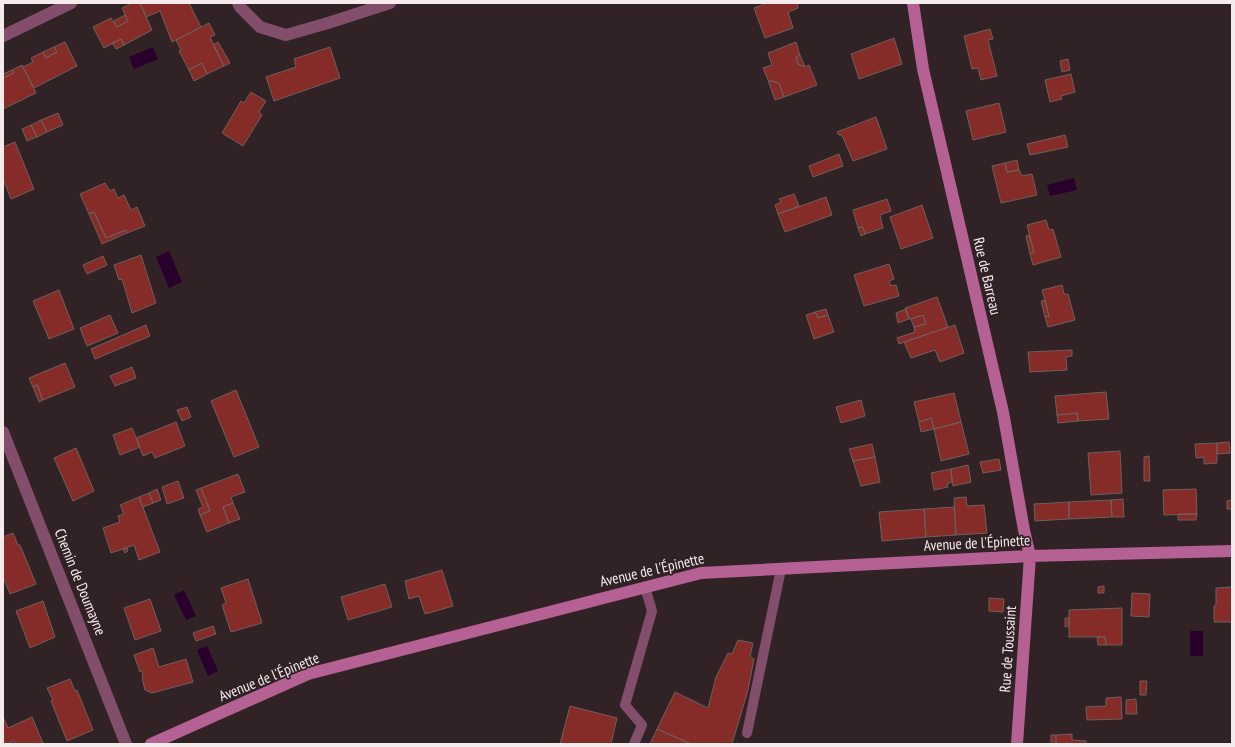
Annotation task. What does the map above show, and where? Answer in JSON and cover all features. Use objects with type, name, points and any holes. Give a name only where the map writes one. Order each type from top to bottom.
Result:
[{"type":"street","points":[[3,36],[71,3]]},
{"type":"street","points":[[238,3],[240,7],[260,27],[286,35],[390,3]]},
{"type":"street","name":"Rue de Barreau","points":[[913,3],[923,69],[1003,412],[1030,556]]},
{"type":"street","name":"Chemin de Doumayne","points":[[3,432],[126,744]]},
{"type":"street","name":"Avenue de l'Épinette","points":[[151,744],[308,674],[701,573],[1030,556],[1232,551]]},
{"type":"street","name":"Rue de Toussaint","points":[[1017,744],[1030,556]]},
{"type":"lane","points":[[747,733],[781,569]]},
{"type":"lane","points":[[634,744],[642,725],[625,705],[652,611],[645,587]]},
{"type":"shaded area","points":[[153,47],[158,59],[134,69],[129,57]]},
{"type":"shaded area","points":[[1074,178],[1077,190],[1050,196],[1047,185]]},
{"type":"shaded area","points":[[169,251],[182,282],[169,288],[156,257]]},
{"type":"shaded area","points":[[184,590],[196,616],[186,620],[174,595]]},
{"type":"shaded area","points":[[1190,631],[1203,631],[1203,656],[1190,656]]},
{"type":"shaded area","points":[[207,646],[218,671],[208,676],[197,650]]},
{"type":"building","points":[[132,3],[140,3],[152,30],[124,45],[121,39],[104,48],[93,27],[111,18],[117,27],[128,21],[122,8]]},
{"type":"building","points":[[140,3],[189,3],[201,27],[172,42],[160,11],[146,17]]},
{"type":"building","points":[[767,3],[797,3],[798,8],[788,12],[793,28],[765,38],[754,8]]},
{"type":"building","points":[[125,15],[128,21],[117,27],[114,21]]},
{"type":"building","points":[[209,23],[215,35],[210,37],[224,66],[207,74],[202,63],[189,70],[179,51],[181,50],[176,40]]},
{"type":"building","points":[[990,29],[993,39],[988,40],[997,76],[981,80],[978,68],[972,69],[964,36]]},
{"type":"building","points":[[894,38],[902,64],[859,79],[851,54]]},
{"type":"building","points":[[121,39],[124,45],[116,49],[112,43]]},
{"type":"building","points":[[65,42],[77,66],[34,88],[23,67],[33,62],[31,58],[43,52],[46,58],[57,52],[54,47]]},
{"type":"building","points":[[218,42],[230,63],[224,66],[213,45]]},
{"type":"building","points":[[796,42],[800,55],[796,57],[798,64],[805,67],[809,65],[817,85],[784,97],[779,83],[768,80],[763,68],[772,65],[768,53]]},
{"type":"building","points":[[54,47],[57,52],[46,58],[43,52]]},
{"type":"building","points":[[330,47],[340,78],[274,101],[266,77],[296,67],[294,59]]},
{"type":"building","points":[[800,55],[805,67],[798,64],[796,57]]},
{"type":"building","points":[[1068,59],[1070,70],[1062,72],[1060,61]]},
{"type":"building","points":[[202,63],[207,74],[194,81],[189,70]]},
{"type":"building","points":[[22,65],[36,93],[3,109],[3,78],[14,73],[12,70]]},
{"type":"building","points":[[12,70],[14,73],[3,78],[3,74]]},
{"type":"building","points":[[1071,74],[1075,92],[1061,96],[1062,99],[1050,102],[1045,80]]},
{"type":"building","points":[[768,80],[779,83],[784,97],[775,100]]},
{"type":"building","points":[[251,92],[266,101],[259,112],[262,115],[243,146],[222,133],[241,101],[244,103]]},
{"type":"building","points":[[999,103],[1006,132],[973,140],[966,111]]},
{"type":"building","points":[[58,113],[63,125],[47,132],[41,120]]},
{"type":"building","points":[[876,117],[887,149],[853,161],[842,135],[839,135],[837,132]]},
{"type":"building","points":[[41,120],[47,132],[37,137],[31,125]]},
{"type":"building","points":[[31,125],[37,137],[27,141],[22,129]]},
{"type":"building","points":[[1065,135],[1068,147],[1030,155],[1027,144]]},
{"type":"building","points":[[15,142],[34,189],[11,199],[3,179],[3,147]]},
{"type":"building","points":[[839,154],[843,166],[813,177],[809,166]]},
{"type":"building","points":[[1017,160],[1019,170],[1007,172],[1005,163]]},
{"type":"building","points":[[1005,163],[1007,172],[1019,170],[1022,176],[1032,174],[1037,195],[1001,203],[992,166]]},
{"type":"building","points":[[105,183],[110,191],[114,189],[118,198],[124,195],[131,210],[137,207],[145,226],[127,233],[126,230],[106,238],[94,212],[89,214],[80,194]]},
{"type":"building","points":[[794,194],[799,206],[778,214],[775,205],[781,202],[779,199]]},
{"type":"building","points":[[826,197],[832,215],[785,232],[778,214]]},
{"type":"building","points":[[887,199],[891,211],[880,215],[883,228],[865,234],[863,227],[858,228],[853,210]]},
{"type":"building","points":[[922,205],[933,238],[901,249],[890,217]]},
{"type":"building","points":[[94,212],[106,238],[126,230],[127,233],[102,244],[89,214]]},
{"type":"building","points":[[1046,220],[1049,230],[1053,229],[1061,257],[1033,265],[1030,254],[1034,252],[1027,225]]},
{"type":"building","points":[[863,227],[865,234],[861,236],[858,228]]},
{"type":"building","points":[[1029,235],[1034,252],[1030,254],[1026,236]]},
{"type":"building","points":[[141,255],[156,303],[132,313],[122,279],[119,280],[114,265]]},
{"type":"building","points":[[103,256],[107,265],[87,274],[83,265]]},
{"type":"building","points":[[889,264],[894,279],[889,281],[891,286],[896,285],[899,296],[864,306],[854,275]]},
{"type":"building","points":[[1062,285],[1064,294],[1068,294],[1075,320],[1048,327],[1045,317],[1049,316],[1042,290]]},
{"type":"building","points":[[59,290],[74,329],[49,339],[33,301]]},
{"type":"building","points":[[937,297],[948,327],[899,344],[897,338],[915,332],[914,327],[926,324],[923,315],[909,319],[905,308]]},
{"type":"building","points":[[1045,300],[1049,316],[1045,317],[1041,301]]},
{"type":"building","points":[[826,309],[828,315],[818,318],[815,312]]},
{"type":"building","points":[[906,309],[909,319],[898,323],[896,313]]},
{"type":"building","points":[[815,312],[818,318],[828,315],[834,332],[814,339],[806,315]]},
{"type":"building","points":[[110,315],[118,333],[87,346],[80,328]]},
{"type":"building","points":[[923,315],[926,324],[914,327],[911,319]]},
{"type":"building","points":[[146,325],[150,336],[95,359],[91,349]]},
{"type":"building","points":[[955,325],[964,353],[940,362],[935,350],[911,358],[904,342]]},
{"type":"building","points":[[1072,350],[1072,356],[1066,357],[1067,370],[1030,372],[1028,352]]},
{"type":"building","points":[[65,363],[75,387],[43,400],[37,385],[33,387],[29,378]]},
{"type":"building","points":[[132,367],[136,378],[115,386],[110,376]]},
{"type":"building","points":[[37,385],[43,400],[39,402],[33,387]]},
{"type":"building","points":[[236,390],[259,447],[234,457],[211,401]]},
{"type":"building","points":[[1106,392],[1109,419],[1078,421],[1077,413],[1057,415],[1055,396]]},
{"type":"building","points":[[954,393],[961,422],[934,429],[931,418],[919,422],[914,402]]},
{"type":"building","points":[[861,400],[865,416],[841,423],[836,407]]},
{"type":"building","points":[[187,407],[191,417],[182,421],[177,410]]},
{"type":"building","points":[[1077,413],[1078,421],[1058,423],[1057,415]]},
{"type":"building","points":[[931,418],[934,429],[921,432],[919,422]]},
{"type":"building","points":[[176,422],[185,446],[155,458],[152,452],[143,456],[136,438]]},
{"type":"building","points":[[961,422],[969,454],[941,461],[934,429]]},
{"type":"building","points":[[132,428],[140,447],[120,455],[113,435]]},
{"type":"building","points":[[1229,442],[1230,453],[1217,454],[1217,443]]},
{"type":"building","points":[[1217,443],[1217,463],[1204,464],[1204,457],[1196,458],[1195,444]]},
{"type":"building","points":[[872,444],[875,457],[853,461],[849,449]]},
{"type":"building","points":[[76,448],[94,491],[73,501],[54,458]]},
{"type":"building","points":[[1120,451],[1122,493],[1091,495],[1088,453]]},
{"type":"building","points":[[1149,456],[1150,481],[1144,481],[1144,457]]},
{"type":"building","points":[[875,457],[880,482],[861,486],[853,461]]},
{"type":"building","points":[[999,459],[1001,470],[983,473],[980,462]]},
{"type":"building","points":[[968,465],[971,482],[953,486],[951,469]]},
{"type":"building","points":[[951,469],[952,482],[947,484],[948,487],[934,490],[931,473]]},
{"type":"building","points":[[238,474],[245,492],[231,497],[233,503],[223,507],[229,523],[207,532],[200,515],[210,511],[201,488]]},
{"type":"building","points":[[178,481],[184,498],[167,504],[162,487]]},
{"type":"building","points":[[201,488],[210,511],[200,515],[198,509],[203,507],[196,490]]},
{"type":"building","points":[[157,489],[161,500],[153,503],[149,493]]},
{"type":"building","points":[[1196,489],[1197,514],[1164,515],[1163,490]]},
{"type":"building","points":[[149,493],[153,503],[143,507],[139,497]]},
{"type":"building","points":[[139,497],[160,552],[139,560],[134,545],[111,553],[103,528],[120,522],[118,516],[124,514],[120,505]]},
{"type":"building","points":[[966,497],[967,506],[984,505],[987,533],[956,535],[954,498]]},
{"type":"building","points":[[1123,499],[1124,517],[1112,517],[1111,500]]},
{"type":"building","points":[[1111,500],[1112,517],[1069,519],[1069,502]]},
{"type":"building","points":[[1232,500],[1232,509],[1227,509],[1227,501]]},
{"type":"building","points":[[1069,502],[1069,519],[1035,521],[1034,504]]},
{"type":"building","points":[[233,503],[240,519],[229,523],[223,507]]},
{"type":"building","points":[[954,507],[956,535],[926,537],[924,509]]},
{"type":"building","points":[[924,509],[926,537],[882,541],[879,512]]},
{"type":"building","points":[[1178,514],[1197,514],[1196,520],[1178,520]]},
{"type":"building","points":[[13,533],[18,545],[20,545],[36,584],[10,594],[3,577],[3,537]]},
{"type":"building","points":[[127,548],[128,551],[125,553],[123,549]]},
{"type":"building","points":[[442,570],[453,606],[425,614],[419,596],[409,599],[405,581]]},
{"type":"building","points":[[248,579],[262,623],[231,632],[222,605],[226,603],[221,588]]},
{"type":"building","points":[[385,584],[392,607],[348,620],[341,597]]},
{"type":"building","points":[[1104,586],[1104,593],[1098,593],[1098,587]]},
{"type":"building","points":[[1231,587],[1232,622],[1214,622],[1216,588]]},
{"type":"building","points":[[1132,593],[1150,594],[1149,617],[1131,616]]},
{"type":"building","points":[[989,598],[1004,599],[1003,612],[989,611]]},
{"type":"building","points":[[150,599],[161,631],[135,640],[124,608]]},
{"type":"building","points":[[43,601],[55,637],[30,648],[16,611]]},
{"type":"building","points":[[1122,608],[1122,645],[1106,645],[1105,637],[1069,637],[1069,610]]},
{"type":"building","points":[[1065,618],[1069,618],[1069,626],[1065,627]]},
{"type":"building","points":[[213,626],[216,634],[196,641],[193,633]]},
{"type":"building","points":[[1097,637],[1105,637],[1106,645],[1098,645]]},
{"type":"building","points":[[738,640],[753,643],[750,657],[754,659],[748,690],[732,744],[691,744],[657,729],[675,692],[708,708],[716,677],[728,653],[732,654]]},
{"type":"building","points":[[153,648],[159,667],[186,659],[193,682],[152,693],[145,690],[142,671],[140,672],[134,655]]},
{"type":"building","points":[[70,679],[75,691],[77,690],[93,730],[67,741],[51,701],[53,700],[47,688]]},
{"type":"building","points":[[1140,681],[1147,681],[1146,695],[1140,695]]},
{"type":"building","points":[[1121,697],[1122,719],[1087,720],[1086,707],[1106,706],[1106,698]]},
{"type":"building","points":[[1136,699],[1137,714],[1126,714],[1126,700]]},
{"type":"building","points":[[570,706],[617,718],[611,744],[560,744]]},
{"type":"building","points":[[32,717],[43,743],[15,744],[14,741],[3,744],[4,719],[8,728]]},
{"type":"building","points":[[657,729],[691,744],[650,744]]},
{"type":"building","points":[[1072,734],[1072,740],[1086,741],[1086,744],[1056,744],[1056,735]]},
{"type":"building","points":[[1051,735],[1056,735],[1056,744],[1051,744]]}]
